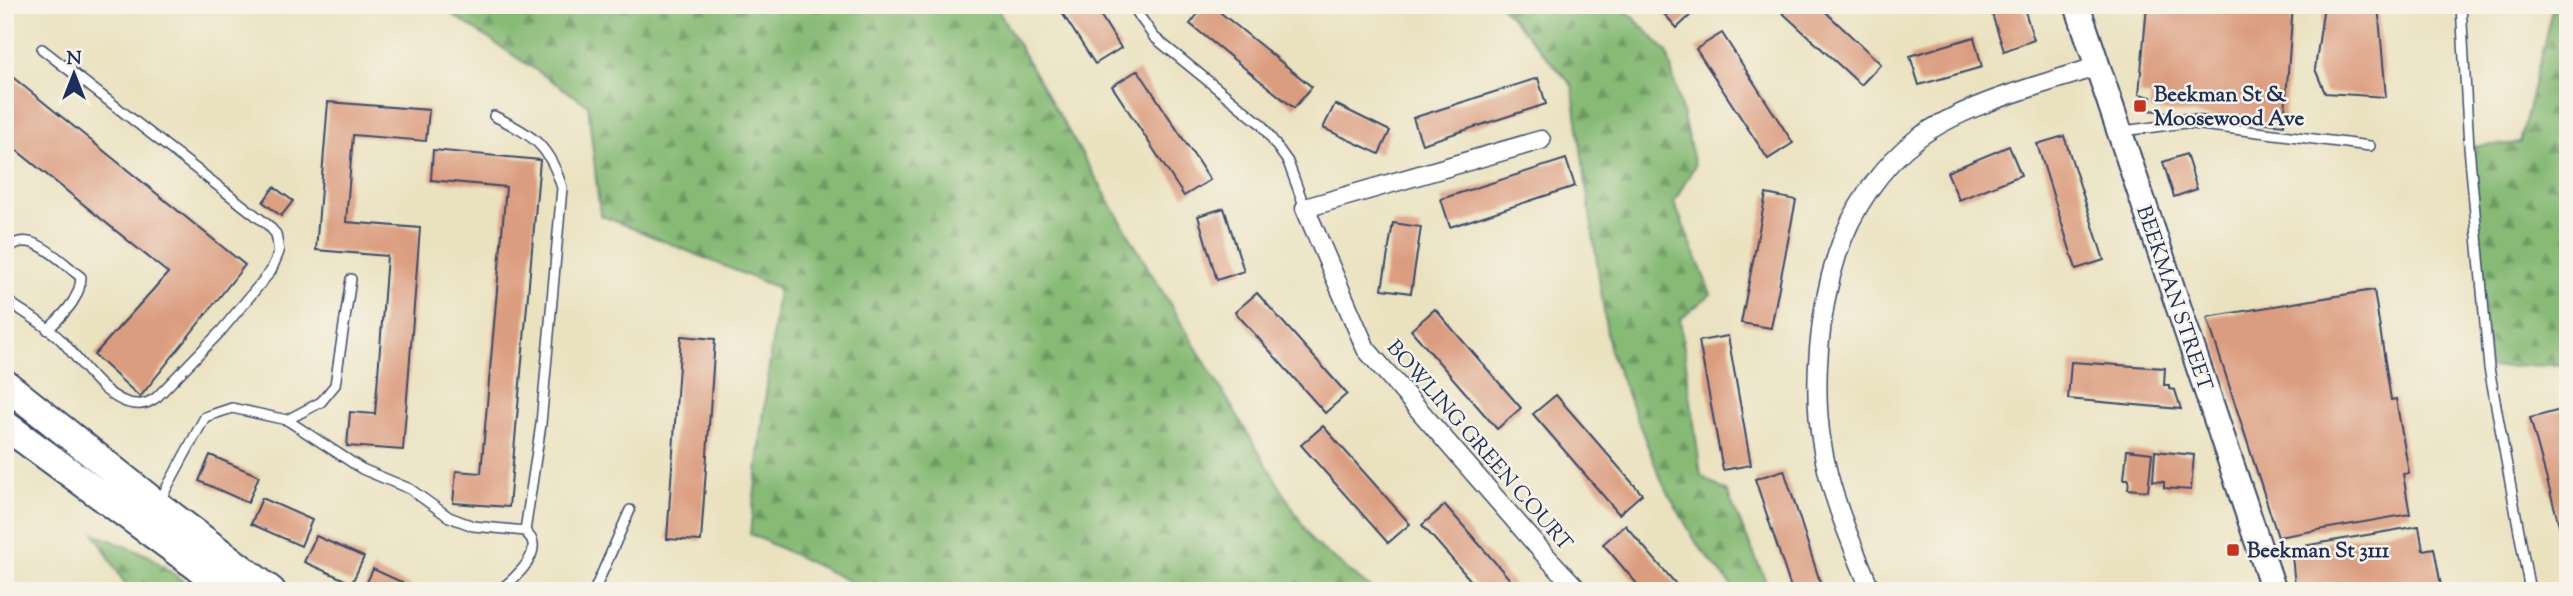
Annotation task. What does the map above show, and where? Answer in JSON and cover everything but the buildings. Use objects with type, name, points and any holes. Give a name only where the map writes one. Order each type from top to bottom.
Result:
[{"type":"main road","name":"BEEKMAN STREET","points":[[2077,5],[2095,66],[2274,591]]},
{"type":"main road","points":[[5,384],[231,591]]},
{"type":"main road","points":[[5,425],[271,591]]},
{"type":"street","points":[[1871,591],[1836,497],[1822,444],[1818,403],[1819,356],[1825,309],[1837,254],[1861,204],[1877,180],[1917,139],[1968,111],[2095,66]]},
{"type":"street","points":[[1305,208],[1541,140]]},
{"type":"street","name":"BOWLING GREEN COURT","points":[[1305,208],[1366,349],[1579,591]]},
{"type":"lane","points":[[1132,5],[1154,37],[1261,124],[1288,162],[1305,208]]},
{"type":"lane","points":[[2461,5],[2469,148],[2489,368],[2530,591]]},
{"type":"lane","points":[[5,299],[61,340],[88,373],[120,399],[135,405],[147,403],[158,397],[221,331],[271,271],[279,252],[276,234],[268,225],[42,48]]},
{"type":"lane","points":[[494,116],[533,137],[545,149],[555,166],[562,188],[541,424],[525,531],[532,540],[533,549],[524,569],[498,591]]},
{"type":"lane","points":[[2118,132],[2185,123],[2370,146]]},
{"type":"lane","points":[[5,252],[18,241],[33,241],[81,277],[81,289],[75,301],[48,330]]},
{"type":"lane","points":[[287,420],[321,402],[335,385],[351,279]]},
{"type":"lane","points":[[151,516],[205,418],[232,408],[287,420],[362,469],[410,489],[449,517],[473,526],[525,531]]},
{"type":"lane","points":[[594,591],[630,510]]},
{"type":"green space","points":[[438,5],[995,5],[1150,271],[1313,542],[1374,591],[870,591],[750,534],[778,288],[600,215],[588,105]]},
{"type":"green space","points":[[1500,5],[1621,5],[1667,52],[1695,165],[1674,202],[1711,294],[1680,319],[1701,476],[1727,492],[1770,591],[1736,591],[1697,544],[1662,482],[1609,348],[1572,85]]},
{"type":"green space","points":[[2553,5],[2568,5],[2568,364],[2489,368],[2469,147],[2520,143]]},
{"type":"green space","points":[[95,534],[149,556],[196,591],[129,591]]},
{"type":"place","name":"Beekman St & Moosewood Ave","points":[[2140,106]]},
{"type":"place","name":"Beekman St 3111","points":[[2233,550]]}]
